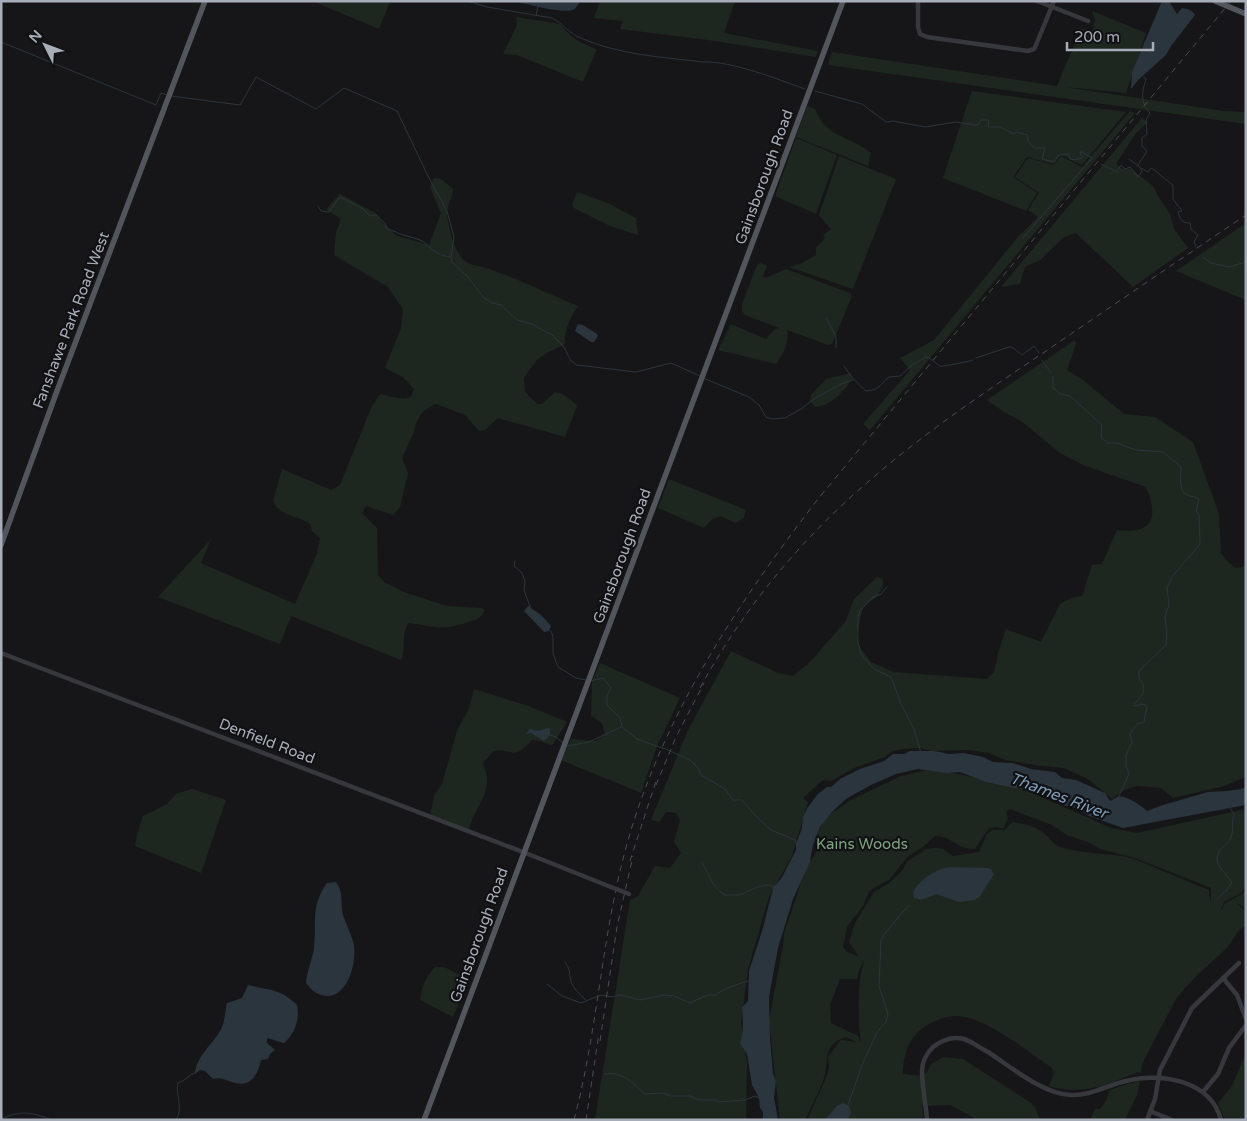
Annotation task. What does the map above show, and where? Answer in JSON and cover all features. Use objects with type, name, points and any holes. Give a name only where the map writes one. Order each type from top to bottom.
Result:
[{"type":"main road","name":"Fanshawe Park Road West","points":[[1,544],[205,1]]},
{"type":"main road","name":"Gainsborough Road","points":[[424,1120],[843,1]]},
{"type":"main road","points":[[1215,1],[1246,14]]},
{"type":"street","points":[[918,1],[918,27],[920,34],[927,37],[1028,51],[1034,49],[1054,1]]},
{"type":"street","points":[[1037,1],[1088,21]]},
{"type":"street","name":"Denfield Road","points":[[1,653],[631,894]]},
{"type":"street","points":[[1147,1120],[1157,1092],[1160,1070],[1192,1008],[1239,962]]},
{"type":"street","points":[[1222,978],[1237,995],[1246,1019]]},
{"type":"street","points":[[1203,1092],[1218,1074],[1229,1048],[1246,1025]]},
{"type":"street","points":[[927,1120],[922,1069],[930,1049],[947,1039],[963,1039],[971,1042],[1037,1084],[1057,1093],[1087,1094],[1124,1081],[1150,1077],[1191,1085],[1203,1092],[1215,1105],[1221,1120]]},
{"type":"street","points":[[1150,1111],[1172,1120]]},
{"type":"green space","points":[[312,1],[390,1],[379,29]]},
{"type":"green space","points":[[600,1],[735,1],[724,33],[818,51],[816,57],[708,40],[620,29],[623,21],[594,18]]},
{"type":"green space","points":[[1092,11],[1146,33],[1126,93],[1065,87],[1224,111],[1246,112],[1246,124],[828,65],[832,52],[1057,86],[1081,29],[1093,30],[1095,20]]},
{"type":"green space","points":[[516,17],[560,24],[576,39],[585,45],[597,49],[583,82],[517,55],[503,54],[517,25]]},
{"type":"green space","points":[[972,91],[1126,112],[1082,165],[1061,155],[1053,164],[1027,157],[1013,177],[1037,193],[1026,211],[943,178]]},
{"type":"green space","points":[[807,106],[815,109],[820,119],[832,131],[871,153],[868,166],[796,137]]},
{"type":"green space","points":[[1130,111],[1135,113],[870,430],[863,424],[910,370],[900,358],[934,340],[1018,237],[1038,217],[1028,210],[1039,193],[1015,177],[1028,158],[1053,165],[1061,156],[1082,167]]},
{"type":"green space","points":[[1142,118],[1148,122],[1136,133],[1116,164],[1123,169],[1131,169],[1153,186],[1170,214],[1174,229],[1188,248],[1133,287],[1076,233],[1064,237],[1040,260],[1025,267],[1020,284],[1001,287]]},
{"type":"green space","points":[[796,138],[837,155],[816,214],[775,196]]},
{"type":"green space","points":[[839,156],[896,179],[853,289],[789,267],[800,264],[816,255],[816,248],[825,238],[823,236],[831,229],[819,215]]},
{"type":"green space","points":[[434,178],[441,179],[453,189],[447,215],[454,243],[459,254],[466,262],[506,275],[578,306],[568,324],[565,344],[537,360],[524,378],[525,392],[537,404],[542,404],[555,392],[568,397],[577,406],[565,437],[498,418],[485,430],[479,431],[465,415],[436,404],[421,414],[402,458],[408,473],[400,507],[393,515],[366,506],[362,513],[377,528],[378,575],[384,582],[404,592],[447,606],[482,608],[485,610],[483,614],[462,624],[447,627],[409,623],[404,636],[404,651],[401,660],[291,616],[280,644],[158,597],[211,539],[201,563],[295,604],[317,554],[320,538],[312,531],[310,524],[284,513],[273,501],[282,469],[331,490],[340,485],[371,408],[380,394],[407,398],[411,397],[414,389],[403,377],[385,368],[401,328],[403,309],[388,287],[334,255],[336,232],[341,219],[326,209],[340,194],[377,214],[382,222],[397,236],[429,245],[441,213],[430,187]]},
{"type":"green space","points":[[577,192],[608,203],[636,218],[638,235],[610,226],[574,208],[572,205]]},
{"type":"green space","points":[[1246,223],[1246,300],[1176,271]]},
{"type":"green space","points":[[760,263],[767,265],[763,276],[765,278],[786,269],[850,293],[852,296],[832,344],[828,345],[787,330],[785,348],[776,364],[718,350],[731,324],[766,339],[775,329],[779,328],[745,315],[742,311],[742,304],[757,265]]},
{"type":"green space","points":[[1075,340],[1076,344],[1067,370],[1083,380],[1124,414],[1155,417],[1193,442],[1219,514],[1221,553],[1236,568],[1246,564],[1246,777],[1224,786],[1173,798],[1161,788],[1137,786],[1124,790],[1112,799],[1088,779],[1064,768],[1006,760],[989,753],[968,750],[932,751],[919,748],[892,751],[885,757],[854,768],[831,781],[823,780],[803,798],[808,802],[792,856],[769,897],[748,969],[741,1022],[747,1064],[746,1120],[595,1120],[630,900],[638,896],[655,866],[670,868],[681,853],[674,842],[680,820],[676,813],[666,812],[659,822],[651,820],[688,730],[731,651],[778,673],[793,676],[808,664],[846,621],[854,599],[877,577],[883,579],[883,584],[877,596],[863,607],[857,633],[859,646],[871,662],[894,672],[987,679],[994,672],[1006,629],[1041,642],[1060,604],[1071,598],[1082,596],[1092,565],[1102,564],[1117,530],[1139,530],[1150,522],[1152,508],[1146,487],[1083,465],[1060,453],[1021,421],[987,400]]},
{"type":"green space","points":[[851,373],[852,380],[831,401],[815,407],[810,401],[811,395],[826,379]]},
{"type":"green space","points":[[669,479],[746,510],[744,517],[736,523],[720,516],[712,519],[704,528],[658,508]]},
{"type":"green space","points":[[600,663],[680,698],[657,746],[641,793],[561,760],[571,739],[595,741],[605,735],[602,723],[591,716],[592,681]]},
{"type":"green space","points":[[474,689],[528,706],[567,722],[551,745],[532,740],[520,751],[514,753],[493,751],[483,763],[487,776],[487,785],[483,798],[470,824],[469,831],[442,821],[432,815],[431,812],[434,796],[442,784],[457,731],[469,708]]},
{"type":"green space","name":"Kains Woods","points":[[931,769],[974,777],[1030,792],[1111,828],[1137,833],[1246,809],[1246,886],[1241,893],[1224,902],[1221,910],[1225,903],[1242,894],[1246,889],[1246,910],[1237,904],[1246,911],[1246,925],[1239,930],[1227,948],[1196,976],[1177,997],[1142,1064],[1141,1073],[1138,1072],[1094,1088],[1073,1090],[1049,1086],[1054,1073],[1052,1068],[1018,1044],[979,1021],[967,1017],[952,1016],[927,1025],[911,1040],[904,1060],[903,1074],[922,1076],[927,1072],[931,1064],[943,1057],[963,1059],[1031,1103],[1035,1107],[1040,1120],[978,1120],[950,1105],[922,1106],[923,1117],[921,1120],[807,1120],[826,1078],[829,1068],[828,1057],[841,1040],[857,1042],[846,1037],[838,1040],[829,1049],[823,1081],[805,1120],[780,1120],[769,1021],[784,933],[805,871],[820,841],[818,832],[826,817],[851,800],[901,776]],"holes":[[[1010,809],[1052,825],[1067,835],[1090,843],[1100,849],[1135,858],[1211,888],[1211,902],[1209,890],[1134,859],[1069,850],[1056,845],[1038,829],[1013,822],[1004,830],[992,830],[987,834],[979,852],[953,856],[943,849],[926,849],[907,862],[902,871],[889,883],[874,892],[855,923],[849,942],[859,957],[847,952],[843,947],[847,927],[863,906],[869,891],[889,880],[907,857],[935,836],[946,838],[963,847],[975,849],[989,828],[997,827],[1003,829],[1008,818],[1006,812]],[[862,960],[864,963],[860,980],[860,1041],[858,1036],[831,1023],[830,1005],[840,979],[857,979],[863,963]]]},
{"type":"green space","points":[[192,789],[226,800],[201,873],[135,846],[143,816],[167,804],[176,794]]},
{"type":"green space","points":[[435,967],[444,967],[471,980],[453,1017],[420,1000],[425,982]]},
{"type":"green space","points":[[1246,1053],[1246,1120],[1225,1120],[1218,1103],[1232,1086]]},
{"type":"green space","points":[[1140,1081],[1137,1095],[1125,1120],[1090,1120],[1095,1109],[1100,1109],[1106,1101],[1110,1090]]},
{"type":"water","points":[[512,1],[580,1],[575,9],[567,11]]},
{"type":"water","points":[[1162,1],[1169,1],[1177,14],[1182,8],[1190,10],[1195,15],[1166,55],[1138,80],[1131,89],[1132,72]]},
{"type":"water","points":[[578,324],[597,334],[598,336],[594,342],[591,342],[575,331]]},
{"type":"water","points":[[528,606],[541,615],[551,626],[549,631],[544,632],[524,611]]},
{"type":"water","points":[[530,729],[538,731],[550,729],[550,735],[544,741],[531,733],[526,734]]},
{"type":"water","name":"Thames River","points":[[910,751],[934,751],[949,754],[964,753],[983,757],[993,762],[1013,763],[1031,769],[1055,772],[1062,778],[1076,780],[1105,793],[1110,801],[1117,797],[1125,797],[1147,811],[1208,792],[1246,787],[1246,805],[1123,828],[1089,816],[1075,808],[1060,804],[1039,793],[986,782],[960,772],[947,773],[918,769],[896,774],[846,799],[820,827],[813,845],[810,862],[793,899],[778,948],[769,997],[773,1074],[776,1081],[774,1098],[778,1120],[763,1120],[759,1098],[752,1085],[747,1054],[740,1043],[743,1030],[742,1007],[748,1001],[749,971],[774,886],[781,879],[796,850],[803,817],[818,794],[827,787],[831,787],[840,779],[860,769],[884,761],[893,754],[904,754]]},
{"type":"water","points":[[951,867],[987,868],[991,869],[994,874],[980,896],[975,900],[959,902],[936,894],[921,900],[914,898],[913,892],[924,879],[934,872]]},
{"type":"water","points":[[336,882],[341,894],[343,915],[353,941],[354,956],[351,974],[342,989],[336,994],[325,996],[316,992],[306,983],[314,948],[315,915],[318,900],[327,883]]},
{"type":"water","points":[[248,985],[280,993],[297,1005],[297,1021],[294,1031],[284,1043],[267,1038],[267,1043],[275,1050],[268,1059],[261,1060],[254,1077],[247,1083],[236,1083],[221,1078],[213,1079],[205,1071],[200,1070],[195,1074],[202,1055],[222,1027],[227,1003],[242,998]]},
{"type":"water","points":[[843,1103],[849,1106],[851,1113],[847,1120],[825,1120],[837,1106]]},
{"type":"waterway","points":[[467,1],[487,7],[552,18],[577,36],[596,44],[626,52],[727,64],[754,71],[805,89]]},
{"type":"waterway","points":[[536,16],[538,6]]},
{"type":"waterway","points":[[1,42],[156,105],[161,93],[167,95]]},
{"type":"waterway","points":[[171,96],[240,105],[256,77],[316,109],[344,88],[397,111],[447,211],[454,237],[452,262],[467,276],[484,298],[492,303],[501,305],[517,320],[532,324],[552,335],[564,347],[571,361],[577,365],[636,372],[671,363],[700,376]]},
{"type":"waterway","points":[[1101,164],[1117,172],[1121,165],[1125,169],[1130,167],[1138,177],[1142,171],[1138,165],[1147,151],[1142,146],[1142,138],[1147,134],[1146,120],[1150,113],[1143,101],[1146,79],[1143,77]]},
{"type":"waterway","points":[[815,91],[862,104],[886,122],[893,121],[925,127],[956,122],[978,125],[981,120],[989,120],[988,127],[1000,127],[1014,134],[1016,132],[1027,135],[1028,141],[1034,148],[1045,148],[1042,159],[1054,162],[1059,155],[1069,154],[1070,159],[1075,160],[1082,158],[1080,152],[1092,158],[1023,238]]},
{"type":"waterway","points":[[1129,159],[1138,166]]},
{"type":"waterway","points":[[1141,168],[1148,172],[1151,168],[1173,185],[1173,199],[1182,211],[1178,212],[1180,217],[1183,222],[1190,223],[1191,229],[1198,235],[1194,242],[1196,246]]},
{"type":"waterway","points":[[318,206],[321,211],[329,212],[339,198],[342,198],[363,209],[370,216],[376,215],[385,223],[387,229],[420,240],[437,253],[450,257]]},
{"type":"waterway","points":[[1203,257],[1211,263],[1229,267],[1246,262]]},
{"type":"waterway","points":[[826,318],[836,336],[836,348]]},
{"type":"waterway","points":[[976,358],[1009,347],[1012,347],[1022,355],[1034,346],[1039,353]]},
{"type":"waterway","points":[[844,366],[866,391],[877,388],[889,377],[900,376],[912,365],[926,357],[932,359],[940,366],[973,360]]},
{"type":"waterway","points":[[1042,360],[1051,373]]},
{"type":"waterway","points":[[1053,377],[1053,388],[1060,394],[1070,396],[1102,425],[1101,437],[1108,443],[1117,443],[1136,450],[1163,452],[1181,467],[1181,482],[1184,493],[1199,499],[1196,511],[1199,515],[1200,544],[1172,577],[1167,588],[1169,605],[1165,616],[1166,645],[1139,671],[1139,678],[1144,689],[1134,706],[1142,704],[1147,706],[1144,722],[1137,724],[1130,734],[1132,743],[1126,755],[1126,766],[1129,774],[1118,798]]},
{"type":"waterway","points":[[703,378],[749,397],[759,405],[766,417],[772,419],[785,418],[814,399],[841,384],[853,380]]},
{"type":"waterway","points":[[515,561],[514,566],[522,573],[525,581],[524,590],[530,607]]},
{"type":"waterway","points":[[887,587],[881,594],[872,598],[860,611],[858,617],[858,642],[861,654],[870,665],[891,677],[901,704],[914,729],[921,753]]},
{"type":"waterway","points":[[551,631],[553,654],[558,667],[576,678],[586,680]]},
{"type":"waterway","points":[[590,681],[603,678],[611,688],[607,696],[607,705],[620,718],[622,727],[637,739],[690,760],[698,768],[701,775],[725,789],[733,800],[742,800],[771,830],[795,840],[797,845]]},
{"type":"waterway","points":[[567,746],[589,742],[621,727]]},
{"type":"waterway","points":[[550,735],[556,737],[564,744]]},
{"type":"waterway","points":[[1217,899],[1227,890],[1232,882],[1220,867],[1217,859],[1218,854],[1230,840],[1232,834],[1234,814],[1230,808]]},
{"type":"waterway","points":[[702,863],[713,884],[725,895],[738,895],[766,885],[775,887]]},
{"type":"waterway","points":[[848,1105],[864,1060],[878,1031],[886,1022],[888,1014],[879,986],[881,940],[909,905]]},
{"type":"waterway","points":[[565,962],[573,986],[586,1000]]},
{"type":"waterway","points":[[547,984],[562,996],[581,1003],[601,995],[611,997],[620,995],[640,1000],[664,995],[674,996],[690,1003],[707,995],[716,995],[731,987],[749,981]]},
{"type":"waterway","points":[[176,1120],[179,1111],[178,1083],[196,1072]]},
{"type":"waterway","points":[[605,1074],[622,1076],[645,1094],[663,1093],[671,1096],[690,1096],[699,1100],[719,1102],[745,1100],[755,1096],[759,1098]]},
{"type":"waterway","points":[[1,1119],[14,1114],[26,1113],[52,1120]]},
{"type":"railway","points":[[574,1120],[588,1057],[614,898],[635,816],[675,719],[700,672],[756,584],[818,499],[1231,1]]},
{"type":"railway","points":[[700,688],[735,630],[775,577],[820,527],[869,481],[911,446],[978,397],[1246,215]]},
{"type":"railway","points":[[656,785],[676,737],[704,683]]},
{"type":"railway","points":[[630,861],[657,778]]},
{"type":"railway","points":[[600,1041],[617,927],[633,856]]},
{"type":"railway","points":[[586,1120],[599,1033]]}]
